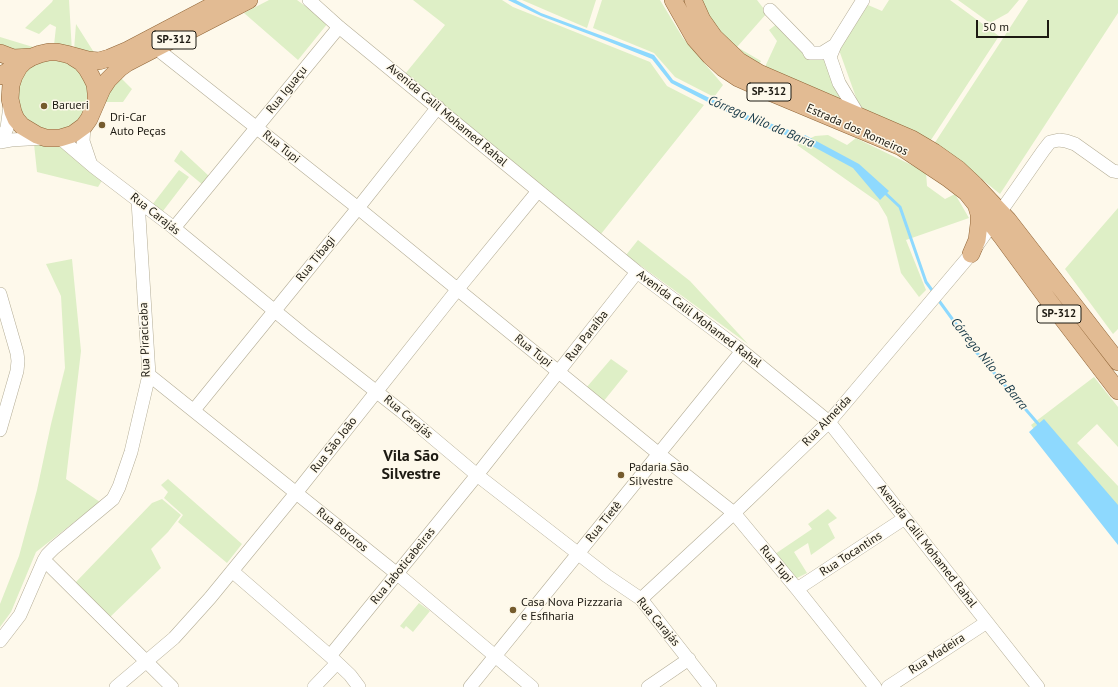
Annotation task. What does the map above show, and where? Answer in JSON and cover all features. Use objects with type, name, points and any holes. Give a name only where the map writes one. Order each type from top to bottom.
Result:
[{"type":"main road","name":"SP-312","points":[[73,57],[100,61],[109,58],[128,50],[223,0]]},
{"type":"main road","name":"SP-312","points":[[53,138],[73,134],[84,126],[90,119],[96,103],[108,80],[127,63],[157,49],[249,0]]},
{"type":"main road","name":"Estrada dos Romeiros","points":[[673,0],[695,39],[723,68],[738,78],[900,147],[950,179],[966,192],[976,204],[998,224]]},
{"type":"main road","name":"Estrada dos Romeiros","points":[[693,0],[702,20],[714,37],[739,61],[759,73],[912,139],[958,169],[975,184],[998,224],[1049,301],[1118,391]]},
{"type":"main road","name":"SP-312","points":[[0,78],[29,58],[40,54],[57,52],[66,54],[81,62],[87,68],[95,84],[96,103]]},
{"type":"main road","points":[[0,53],[13,58],[29,58]]},
{"type":"main road","points":[[10,101],[11,85],[14,76],[29,58]]},
{"type":"main road","points":[[0,78],[10,101],[12,112],[22,126],[37,135],[53,138]]},
{"type":"main road","points":[[4,119],[29,130]]},
{"type":"main road","points":[[971,254],[977,240],[979,224],[979,214],[976,204]]},
{"type":"main road","name":"Estrada dos Romeiros","points":[[998,224],[1008,220],[1118,362]]},
{"type":"main road","points":[[981,241],[998,224],[1017,239],[1028,245]]},
{"type":"street","name":"Avenida Calil Mohamed Rahal","points":[[309,0],[339,27],[637,272],[742,351],[830,422],[1038,687]]},
{"type":"street","points":[[859,116],[839,83],[830,56],[835,45],[863,0]]},
{"type":"street","points":[[770,10],[808,49],[810,53],[822,53],[835,45]]},
{"type":"street","name":"Rua Iguaçu","points":[[174,228],[339,27]]},
{"type":"street","name":"Rua Tupi","points":[[157,49],[358,208],[659,454],[734,513],[875,687]]},
{"type":"street","points":[[0,142],[6,133],[4,119],[10,101]]},
{"type":"street","name":"Rua Tibagi","points":[[194,410],[438,107]]},
{"type":"street","points":[[84,126],[83,141],[90,162]]},
{"type":"street","points":[[0,142],[53,138]]},
{"type":"street","name":"Rua Carajás","points":[[53,138],[90,162],[377,392],[477,475],[607,576],[641,599],[710,687]]},
{"type":"street","points":[[998,224],[1042,151],[1050,142],[1059,140],[1075,144],[1113,171],[1118,172]]},
{"type":"street","name":"Rua São João","points":[[116,687],[174,638],[210,598],[538,191]]},
{"type":"street","name":"Rua Piracicaba","points":[[44,560],[54,548],[113,499],[119,487],[131,452],[149,375],[138,201]]},
{"type":"street","name":"Rua Almeida","points":[[641,599],[830,422],[981,241]]},
{"type":"street","name":"Rua Paraíba","points":[[477,475],[637,272]]},
{"type":"street","points":[[0,294],[18,361],[17,371],[0,430]]},
{"type":"street","name":"Rua Tietê","points":[[470,687],[742,351]]},
{"type":"street","name":"Rua Bororos","points":[[149,375],[396,574],[532,687]]},
{"type":"street","name":"Rua Jaboticabeiras","points":[[314,687],[396,574],[477,475]]},
{"type":"street","name":"Rua Tocantins","points":[[797,589],[905,518]]},
{"type":"street","points":[[0,640],[20,616],[44,560],[172,687]]},
{"type":"street","points":[[232,571],[350,675],[359,687]]},
{"type":"street","name":"Rua Madeira","points":[[888,687],[987,622]]},
{"type":"street","points":[[648,687],[689,659]]},
{"type":"green space","points":[[53,0],[69,0],[72,52],[54,45],[56,27],[50,24],[39,34],[25,28]]},
{"type":"green space","points":[[269,0],[297,0],[328,23],[298,60],[244,13]]},
{"type":"green space","points":[[413,0],[502,0],[513,7],[650,62],[667,86],[704,105],[601,234],[405,74],[445,25]]},
{"type":"green space","points":[[522,0],[596,0],[587,28]]},
{"type":"green space","points":[[602,0],[660,0],[683,38],[723,85],[714,97],[675,77],[654,53],[593,28]]},
{"type":"green space","points":[[696,0],[757,0],[767,13],[737,47],[761,61],[757,68],[740,59]]},
{"type":"green space","points":[[889,0],[950,0],[999,36],[929,143],[862,114],[839,50],[868,5],[882,11]]},
{"type":"green space","points":[[958,0],[1019,0],[1008,13],[990,23]]},
{"type":"green space","points":[[1028,0],[1118,0],[1118,13],[1000,194],[967,167],[934,144]]},
{"type":"green space","points":[[778,23],[826,59],[849,109],[764,69],[777,41],[769,30]]},
{"type":"green space","points":[[76,24],[95,54],[74,50]]},
{"type":"green space","points":[[0,37],[33,47],[31,50],[25,52],[0,46]]},
{"type":"green space","points":[[53,59],[73,65],[83,75],[89,95],[83,115],[73,125],[53,131],[33,125],[23,115],[17,95],[23,75],[33,65]]},
{"type":"green space","points":[[120,77],[132,89],[123,102],[104,102]]},
{"type":"green space","points":[[828,135],[847,145],[856,138],[926,172],[927,186],[945,199],[955,194],[969,218],[906,240],[926,290],[919,297],[901,273],[887,217],[878,202],[797,145],[815,136]]},
{"type":"green space","points":[[62,142],[103,179],[98,187],[37,172],[34,144]]},
{"type":"green space","points":[[181,150],[210,177],[203,185],[174,161]]},
{"type":"green space","points":[[179,170],[189,177],[163,211],[152,205]]},
{"type":"green space","points":[[1118,208],[1118,329],[1113,334],[1065,269]]},
{"type":"green space","points":[[638,240],[690,281],[748,344],[626,255]]},
{"type":"green space","points":[[72,259],[81,351],[66,479],[100,502],[36,552],[11,612],[0,627],[0,604],[19,556],[37,490],[65,368],[61,296],[46,264]]},
{"type":"green space","points":[[611,359],[628,371],[603,402],[586,388]]},
{"type":"green space","points":[[1094,377],[1118,407],[1118,447],[1097,424],[1077,443],[1118,486],[1118,544],[1031,425]]},
{"type":"green space","points":[[168,479],[242,544],[227,563],[178,522],[183,515],[164,498],[168,492],[161,485]]},
{"type":"green space","points":[[162,499],[181,515],[168,532],[151,549],[161,568],[109,618],[75,583],[152,503]]},
{"type":"green space","points":[[828,509],[837,518],[828,524],[835,538],[811,555],[808,543],[794,552],[807,573],[795,579],[775,554],[812,529],[808,524]]},
{"type":"green space","points":[[419,603],[430,611],[413,632],[406,626],[404,629],[400,626]]},
{"type":"water","points":[[508,0],[516,0],[541,13],[654,55],[673,80],[736,111],[800,134],[796,139],[733,115],[671,83],[652,59],[541,16]]},
{"type":"water","points":[[805,135],[859,164],[889,191],[880,200],[853,168],[801,140]]},
{"type":"water","points":[[1044,419],[1118,505],[1118,545],[1029,432]]},
{"type":"waterway","name":"Córrego Nilo da Barra","points":[[795,135],[806,140]]},
{"type":"waterway","name":"Córrego Nilo da Barra","points":[[883,191],[900,207],[926,282],[934,293]]},
{"type":"waterway","name":"Córrego Nilo da Barra","points":[[937,298],[977,353],[1040,426]]},
{"type":"place","name":"Barueri","points":[[44,106]]},
{"type":"place","name":"Dri-Car Auto Peças","points":[[102,125]]},
{"type":"place","name":"Padaria São Silvestre","points":[[621,475]]},
{"type":"place","name":"Casa Nova Pizzzaria e Esfiharia","points":[[513,610]]},
{"type":"district","name":"Vila São Silvestre","points":[[411,465]]}]
